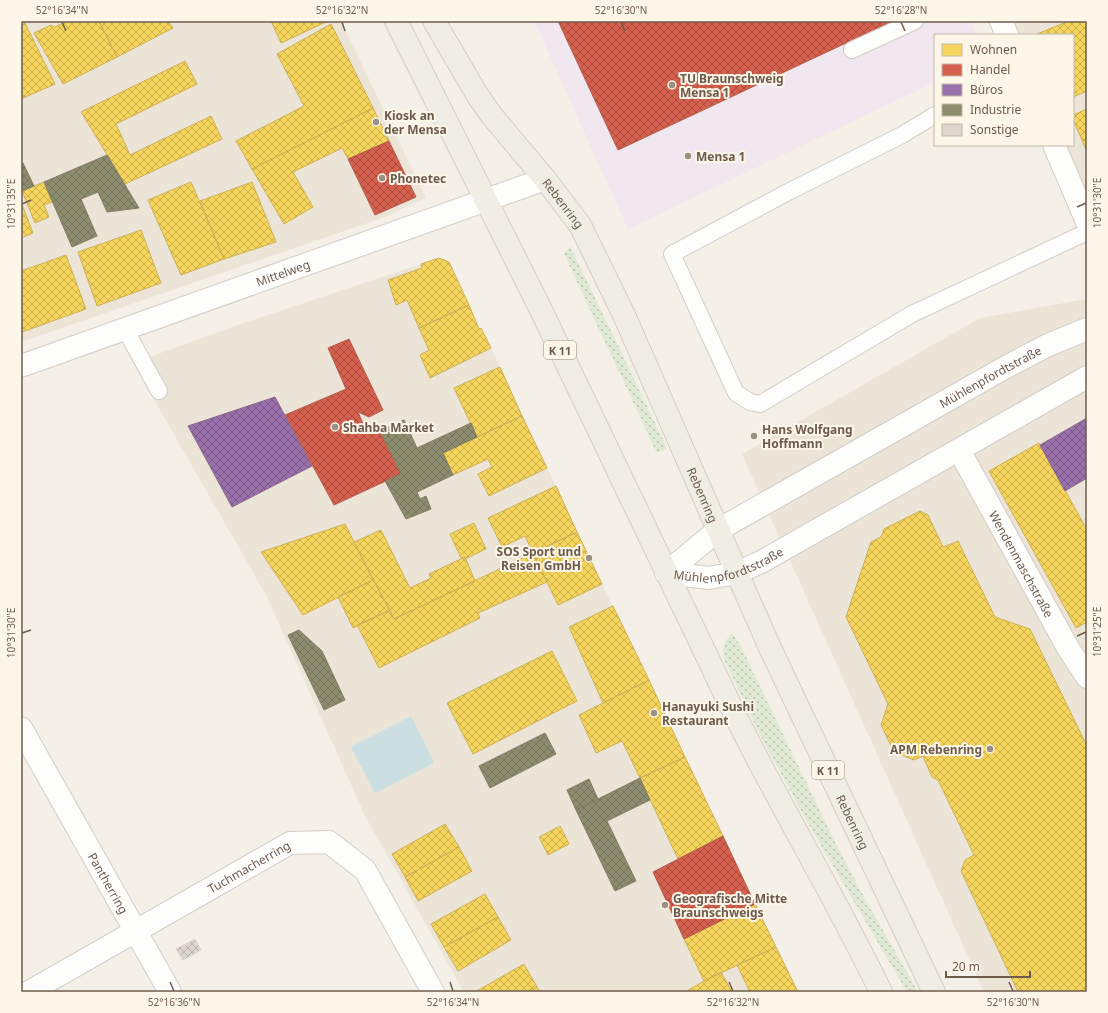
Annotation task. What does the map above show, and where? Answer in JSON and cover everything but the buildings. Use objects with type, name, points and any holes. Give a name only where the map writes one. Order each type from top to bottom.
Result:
[{"type":"main road","name":"K 11","points":[[396,21],[543,315],[666,573],[763,771],[827,887],[881,992]]},
{"type":"main road","name":"Rebenring","points":[[434,21],[478,96],[492,116],[545,179],[584,232],[624,315],[736,573],[804,722],[934,992]]},
{"type":"street","points":[[1001,21],[1007,34]]},
{"type":"street","points":[[1054,146],[1087,222]]},
{"type":"street","name":"Mittelweg","points":[[21,366],[545,179]]},
{"type":"street","name":"Mühlenpfordtstraße","points":[[666,573],[718,530],[1006,367],[1048,345],[1087,329]]},
{"type":"street","name":"Mühlenpfordtstraße","points":[[666,573],[709,578],[736,573],[767,559],[1087,377]]},
{"type":"street","name":"Wendenmaschstraße","points":[[959,450],[1068,648],[1087,677]]},
{"type":"street","name":"Pantherring","points":[[21,728],[136,932]]},
{"type":"street","name":"Tuchmacherring","points":[[136,932],[290,842],[329,842],[365,870],[433,992]]},
{"type":"street","points":[[29,992],[136,932],[170,992]]},
{"type":"lane","points":[[852,50],[915,21]]},
{"type":"lane","points":[[934,116],[902,135],[788,192],[672,254],[736,393],[750,402],[760,404],[912,314],[1087,232]]},
{"type":"lane","points":[[125,329],[159,391]]},
{"type":"shaded area","points":[[21,21],[341,21],[426,198],[385,217],[21,342]]},
{"type":"shaded area","name":"Mensa 1","points":[[534,21],[970,21],[976,34],[934,34],[934,82],[628,229]]},
{"type":"shaded area","points":[[1013,21],[1087,21],[1087,194],[1066,146],[1074,146],[1074,34],[1019,34]]},
{"type":"shaded area","points":[[439,258],[449,262],[479,328],[481,328],[491,348],[577,532],[798,992],[464,992],[366,818],[266,595],[133,363],[238,325]]},
{"type":"shaded area","points":[[1087,299],[1087,992],[984,992],[742,454],[980,318]]},
{"type":"shaded area","points":[[411,716],[434,763],[375,793],[351,747]]},
{"type":"green space","points":[[570,246],[667,448],[657,453],[564,254]]},
{"type":"green space","points":[[732,633],[740,645],[835,842],[865,899],[918,992],[907,992],[805,818],[757,729],[723,657],[724,643]]},
{"type":"place","name":"TU Braunschweig Mensa 1","points":[[672,85]]},
{"type":"place","name":"Kiosk an der Mensa","points":[[376,122]]},
{"type":"place","name":"Mensa 1","points":[[688,156]]},
{"type":"place","name":"Phonetec","points":[[382,178]]},
{"type":"place","name":"Shahba Market","points":[[335,427]]},
{"type":"place","name":"Hans Wolfgang Hoffmann","points":[[754,436]]},
{"type":"place","name":"SOS Sport und Reisen GmbH","points":[[589,558]]},
{"type":"place","name":"Hanayuki Sushi Restaurant","points":[[654,713]]},
{"type":"place","name":"APM Rebenring","points":[[990,749]]},
{"type":"place","name":"Geografische Mitte Braunschweigs","points":[[665,905]]}]
